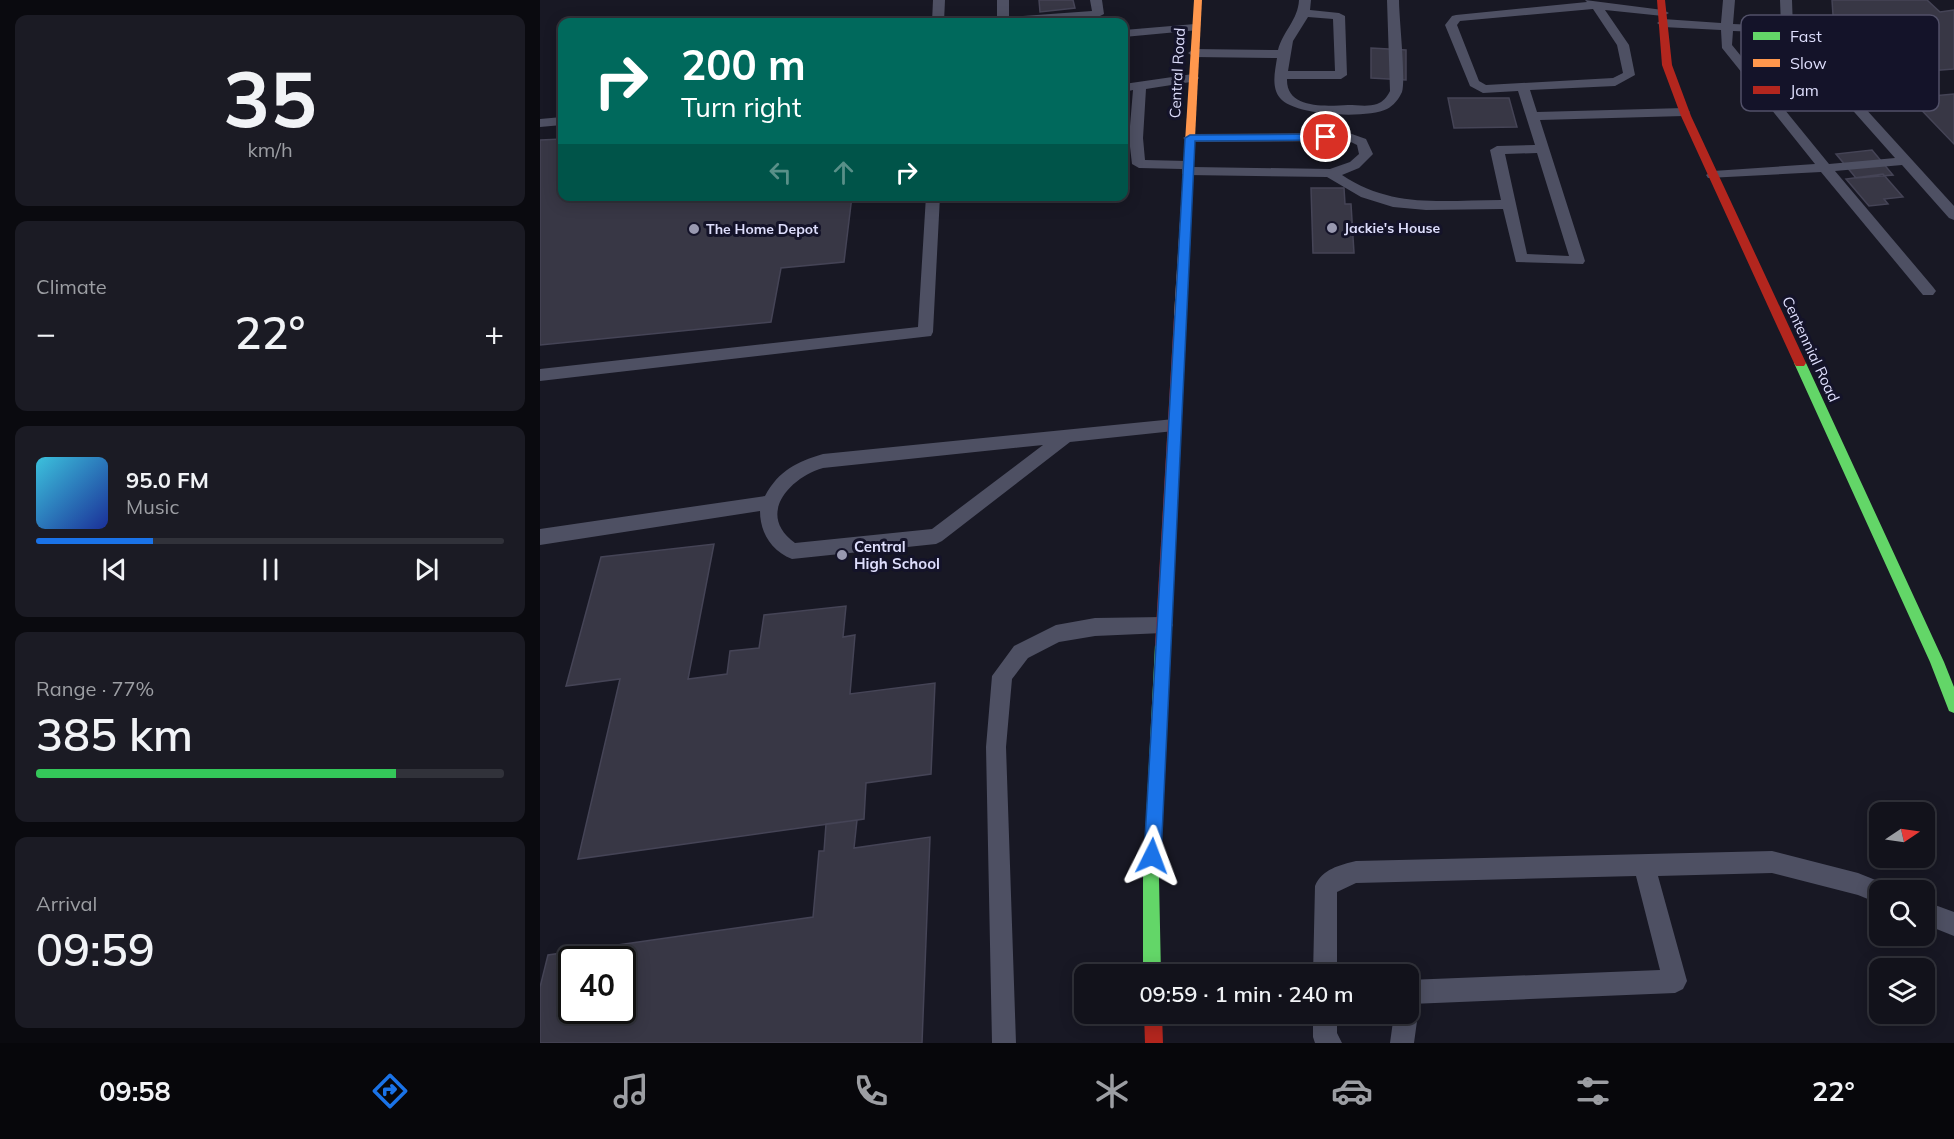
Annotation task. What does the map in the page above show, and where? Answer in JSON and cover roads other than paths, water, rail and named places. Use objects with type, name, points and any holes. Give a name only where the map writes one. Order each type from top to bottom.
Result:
[{"type":"street","name":"Central Road","points":[[1152,964],[1151,879],[1163,625],[1198,0]]},
{"type":"street","name":"Centennial Road","points":[[1662,12],[1667,65],[1684,112],[1932,651],[1954,706]]},
{"type":"street","points":[[1153,1024],[1154,1043]]},
{"type":"lane","points":[[938,18],[939,0]]},
{"type":"lane","points":[[1003,0],[1003,18]]},
{"type":"lane","points":[[1050,18],[1098,14],[1096,0]]},
{"type":"lane","points":[[1282,75],[1341,75],[1339,16],[1305,6],[1304,18],[1292,32],[1283,54],[1281,87],[1286,97],[1297,104],[1311,108],[1383,108],[1392,101],[1396,91],[1393,0]]},
{"type":"lane","points":[[1729,0],[1726,45],[1741,64]]},
{"type":"lane","points":[[1786,0],[1786,15]]},
{"type":"lane","points":[[1593,3],[1623,45],[1629,75],[1615,82],[1483,89],[1474,83],[1451,25],[1456,18],[1593,3],[1662,12],[1727,27],[1741,28]]},
{"type":"lane","points":[[1128,34],[1195,28]]},
{"type":"lane","points":[[1194,53],[1283,54]]},
{"type":"lane","points":[[1128,88],[1193,78]]},
{"type":"lane","points":[[1140,86],[1136,138],[1139,164],[1330,173],[1347,170],[1360,163],[1366,154],[1365,145],[1359,139],[1349,137],[1190,138]]},
{"type":"lane","points":[[1523,87],[1578,261],[1521,259],[1497,150],[1541,149]]},
{"type":"lane","points":[[1779,111],[1928,291]]},
{"type":"lane","points":[[1860,111],[1954,215]]},
{"type":"lane","points":[[1531,116],[1684,112]]},
{"type":"lane","points":[[540,123],[558,121]]},
{"type":"lane","points":[[1713,174],[1905,161]]},
{"type":"lane","points":[[1330,173],[1344,183],[1377,199],[1400,204],[1509,205]]},
{"type":"lane","points":[[540,375],[925,332],[933,201]]},
{"type":"lane","points":[[1064,438],[936,536],[792,551],[781,544],[770,531],[768,517],[771,502],[782,484],[796,471],[823,461],[1174,425]]},
{"type":"lane","points":[[540,537],[771,502]]},
{"type":"lane","points":[[1005,1043],[996,747],[1002,676],[1021,652],[1056,634],[1095,627],[1163,625]]},
{"type":"lane","points":[[1324,964],[1326,886],[1339,877],[1356,872],[1772,862],[1869,888]]},
{"type":"lane","points":[[1419,992],[1675,981],[1644,865]]},
{"type":"lane","points":[[1935,916],[1954,924]]},
{"type":"lane","points":[[1325,1024],[1325,1037],[1330,1043]]},
{"type":"lane","points":[[1402,1043],[1405,1024]]},
{"type":"place","name":"Jackie's House","points":[[1332,228]]},
{"type":"place","name":"The Home Depot","points":[[694,229]]},
{"type":"place","name":"Central High School","points":[[842,555]]}]
